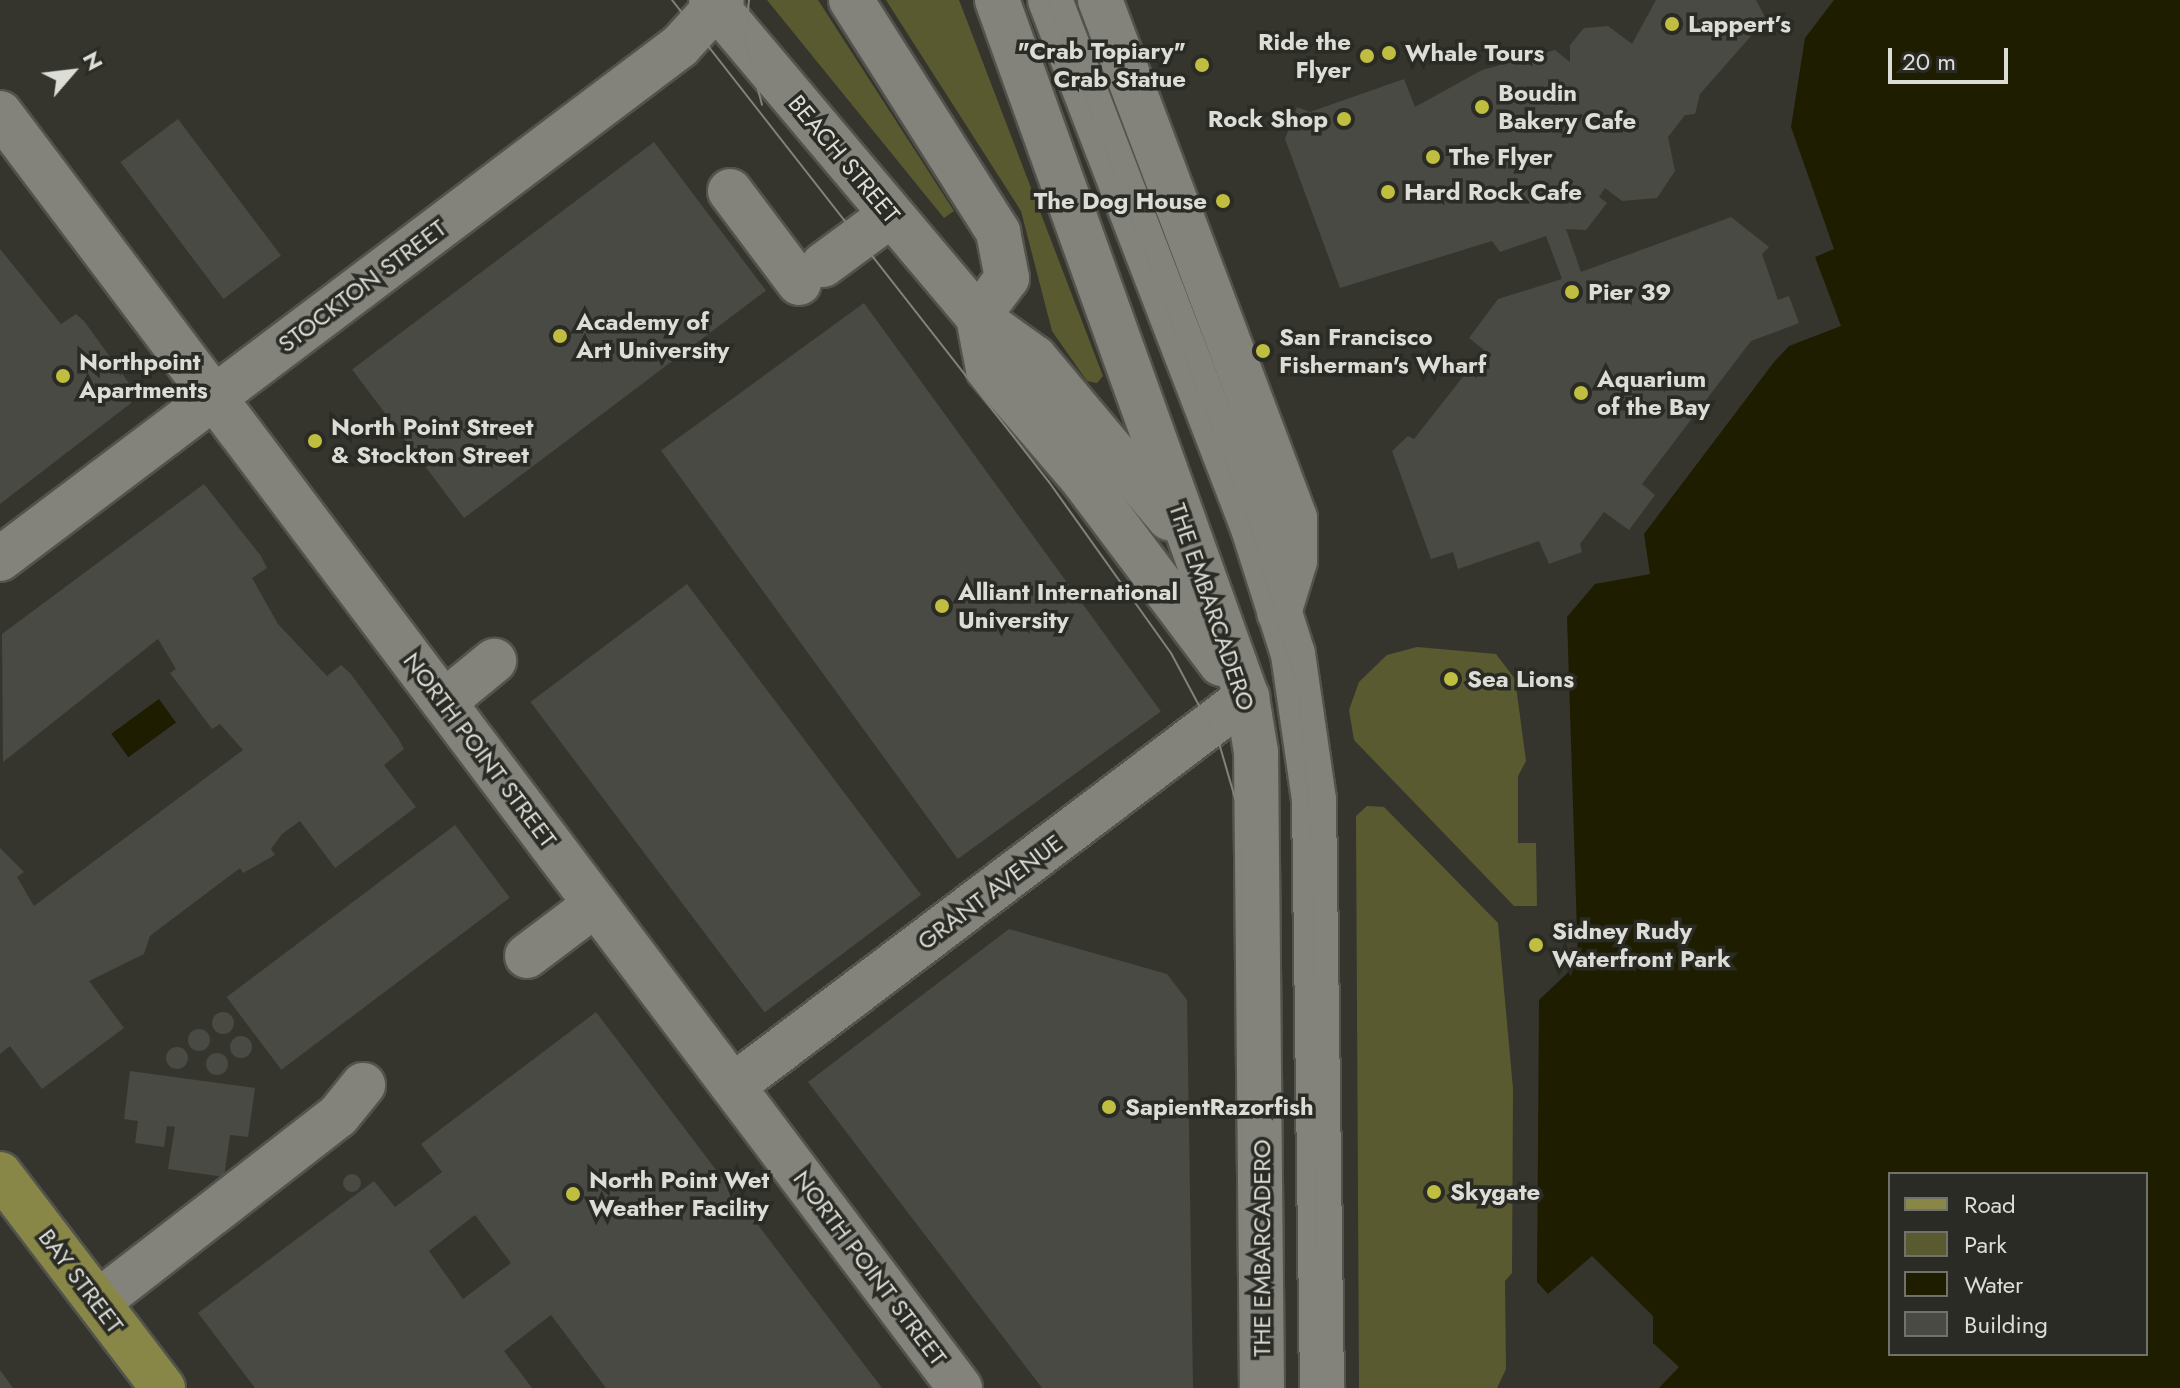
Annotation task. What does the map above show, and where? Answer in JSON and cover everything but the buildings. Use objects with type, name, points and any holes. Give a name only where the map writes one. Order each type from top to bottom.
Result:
[{"type":"main road","name":"BAY STREET","points":[[0,1174],[163,1388]]},
{"type":"street","points":[[851,0],[998,232],[1007,278],[978,317],[988,369],[1083,480],[1247,697]]},
{"type":"street","name":"THE EMBARCADERO","points":[[997,0],[1247,697],[1256,777],[1262,1388]]},
{"type":"street","points":[[1050,0],[1281,609],[1301,692],[1314,800],[1322,1388]]},
{"type":"street","points":[[1100,0],[1295,518],[1295,561],[1281,609],[1247,697]]},
{"type":"street","name":"BEACH STREET","points":[[717,2],[978,317],[1035,358],[1096,424],[1197,556]]},
{"type":"street","name":"STOCKTON STREET","points":[[0,559],[680,46],[717,2]]},
{"type":"street","name":"NORTH POINT STREET","points":[[0,113],[960,1388]]},
{"type":"street","points":[[731,190],[811,274],[891,215]]},
{"type":"street","points":[[444,702],[494,661]]},
{"type":"street","name":"GRANT AVENUE","points":[[733,1086],[1247,697]]},
{"type":"street","points":[[527,956],[596,904]]},
{"type":"street","points":[[98,1302],[338,1116],[363,1085]]},
{"type":"green space","points":[[767,0],[818,0],[954,211],[944,218]]},
{"type":"green space","points":[[886,0],[959,0],[1103,376],[1097,383],[1087,381],[1052,331],[1021,211]]},
{"type":"green space","points":[[1417,647],[1496,654],[1515,679],[1526,761],[1518,776],[1518,843],[1536,843],[1537,906],[1514,906],[1354,740],[1349,710],[1359,682],[1387,655]]},
{"type":"green space","points":[[1367,806],[1384,807],[1498,923],[1513,1089],[1512,1273],[1505,1281],[1506,1369],[1497,1388],[1359,1388],[1356,816]]},
{"type":"water","points":[[1834,0],[2180,0],[2180,1388],[1659,1388],[1679,1367],[1653,1343],[1653,1316],[1592,1256],[1548,1294],[1537,1282],[1539,1000],[1578,963],[1567,617],[1595,584],[1650,574],[1644,534],[1774,362],[1789,346],[1841,326],[1815,257],[1834,249],[1791,127],[1805,38]]},
{"type":"water","points":[[159,699],[176,722],[128,757],[111,734]]},
{"type":"tram line","points":[[672,0],[1049,482],[1171,653],[1219,743],[1239,812],[1241,860],[1241,1388]]},
{"type":"tram line","points":[[749,0],[745,40],[762,105]]},
{"type":"tram line","points":[[1048,0],[1251,529],[1299,693],[1312,848],[1318,1388]]},
{"type":"place","name":"Lappert’s","points":[[1672,24]]},
{"type":"place","name":"Whale Tours","points":[[1389,53]]},
{"type":"place","name":"Ride the Flyer","points":[[1367,56]]},
{"type":"place","name":"\"Crab Topiary\" Crab Statue","points":[[1202,65]]},
{"type":"place","name":"Boudin Bakery Cafe","points":[[1482,107]]},
{"type":"place","name":"Rock Shop","points":[[1344,119]]},
{"type":"place","name":"The Flyer","points":[[1433,157]]},
{"type":"place","name":"Hard Rock Cafe","points":[[1388,192]]},
{"type":"place","name":"The Dog House","points":[[1223,201]]},
{"type":"place","name":"Pier 39","points":[[1572,292]]},
{"type":"place","name":"Academy of Art University","points":[[560,336]]},
{"type":"place","name":"San Francisco Fisherman's Wharf","points":[[1263,351]]},
{"type":"place","name":"Northpoint Apartments","points":[[63,376]]},
{"type":"place","name":"Aquarium of the Bay","points":[[1581,393]]},
{"type":"place","name":"North Point Street & Stockton Street","points":[[315,441]]},
{"type":"place","name":"Alliant International University","points":[[942,606]]},
{"type":"place","name":"Sea Lions","points":[[1451,679]]},
{"type":"place","name":"Sidney Rudy Waterfront Park","points":[[1536,945]]},
{"type":"place","name":"SapientRazorfish","points":[[1109,1107]]},
{"type":"place","name":"Skygate","points":[[1434,1192]]},
{"type":"place","name":"North Point Wet Weather Facility","points":[[573,1194]]}]
